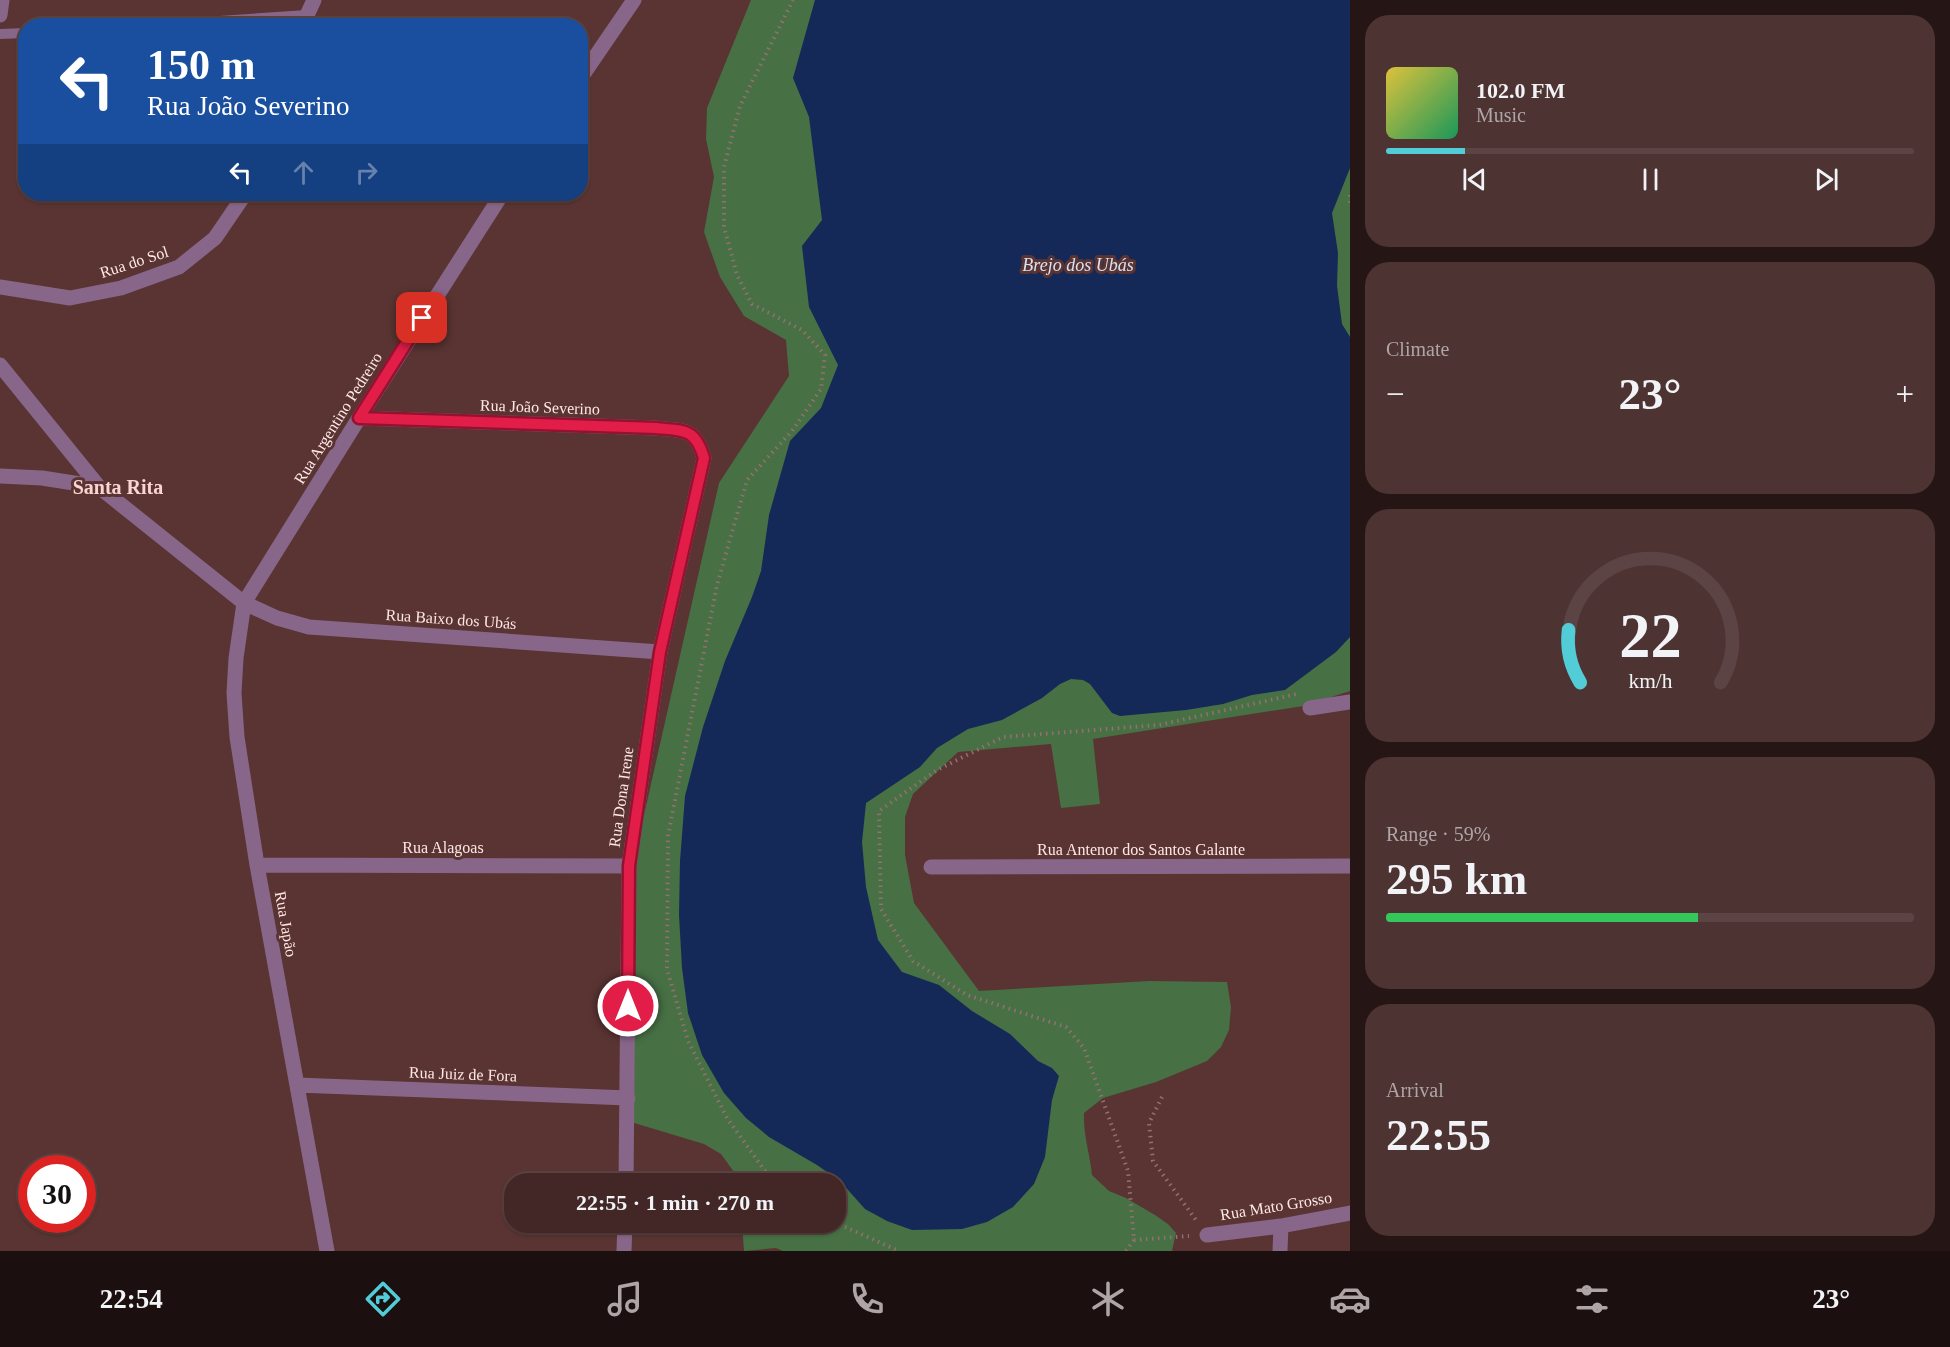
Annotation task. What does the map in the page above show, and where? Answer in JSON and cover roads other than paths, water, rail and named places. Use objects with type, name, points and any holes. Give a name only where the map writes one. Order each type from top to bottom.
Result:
[{"type":"street","points":[[0,15],[2,0]]},
{"type":"street","points":[[306,18],[314,0]]},
{"type":"street","points":[[588,67],[634,0]]},
{"type":"street","name":"Rua do Sol","points":[[0,287],[70,298],[121,288],[179,267],[216,238],[241,201]]},
{"type":"street","name":"Rua Argentino Pedreiro","points":[[244,603],[498,201]]},
{"type":"street","name":"Rua Baixo dos Ubás","points":[[0,365],[99,487],[244,603],[277,618],[309,627],[660,652]]},
{"type":"street","name":"Rua João Severino","points":[[359,418],[687,431],[700,443],[704,458]]},
{"type":"street","name":"Rua Dona Irene","points":[[626,1173],[629,866],[660,652],[704,458]]},
{"type":"street","points":[[0,476],[42,478],[99,487]]},
{"type":"street","name":"Rua Japão","points":[[244,603],[236,658],[234,693],[237,737],[257,865],[327,1251]]},
{"type":"street","points":[[1310,708],[1350,702]]},
{"type":"street","name":"Rua Alagoas","points":[[257,865],[629,866]]},
{"type":"street","name":"Rua Antenor dos Santos Galante","points":[[931,867],[1350,866]]},
{"type":"street","name":"Rua Juiz de Fora","points":[[297,1085],[628,1098]]},
{"type":"street","name":"Rua Mato Grosso","points":[[1208,1235],[1281,1226],[1350,1213]]},
{"type":"street","points":[[1280,1251],[1281,1226]]},
{"type":"street","points":[[624,1251],[625,1233]]},
{"type":"lane","points":[[0,34],[18,33]]},
{"type":"water","name":"Brejo dos Ubás","points":[[815,0],[1350,0],[1350,168],[1332,213],[1338,253],[1337,286],[1342,324],[1350,337],[1350,637],[1336,652],[1285,690],[1186,710],[1120,716],[1112,713],[1090,684],[1083,680],[1071,679],[1002,720],[968,729],[937,748],[920,767],[866,803],[862,842],[866,887],[878,940],[902,972],[939,985],[972,1011],[1010,1034],[1038,1061],[1052,1068],[1059,1076],[1052,1100],[1045,1157],[1034,1184],[1013,1207],[987,1222],[962,1229],[912,1230],[887,1221],[865,1209],[846,1188],[846,1173],[828,1173],[769,1137],[746,1118],[724,1093],[702,1055],[688,1013],[682,968],[679,915],[685,796],[703,727],[725,661],[761,571],[769,515],[790,441],[821,408],[838,365],[809,307],[802,246],[822,220],[809,117],[793,78]]},
{"type":"district","name":"Santa Rita","points":[[118,487]]}]
